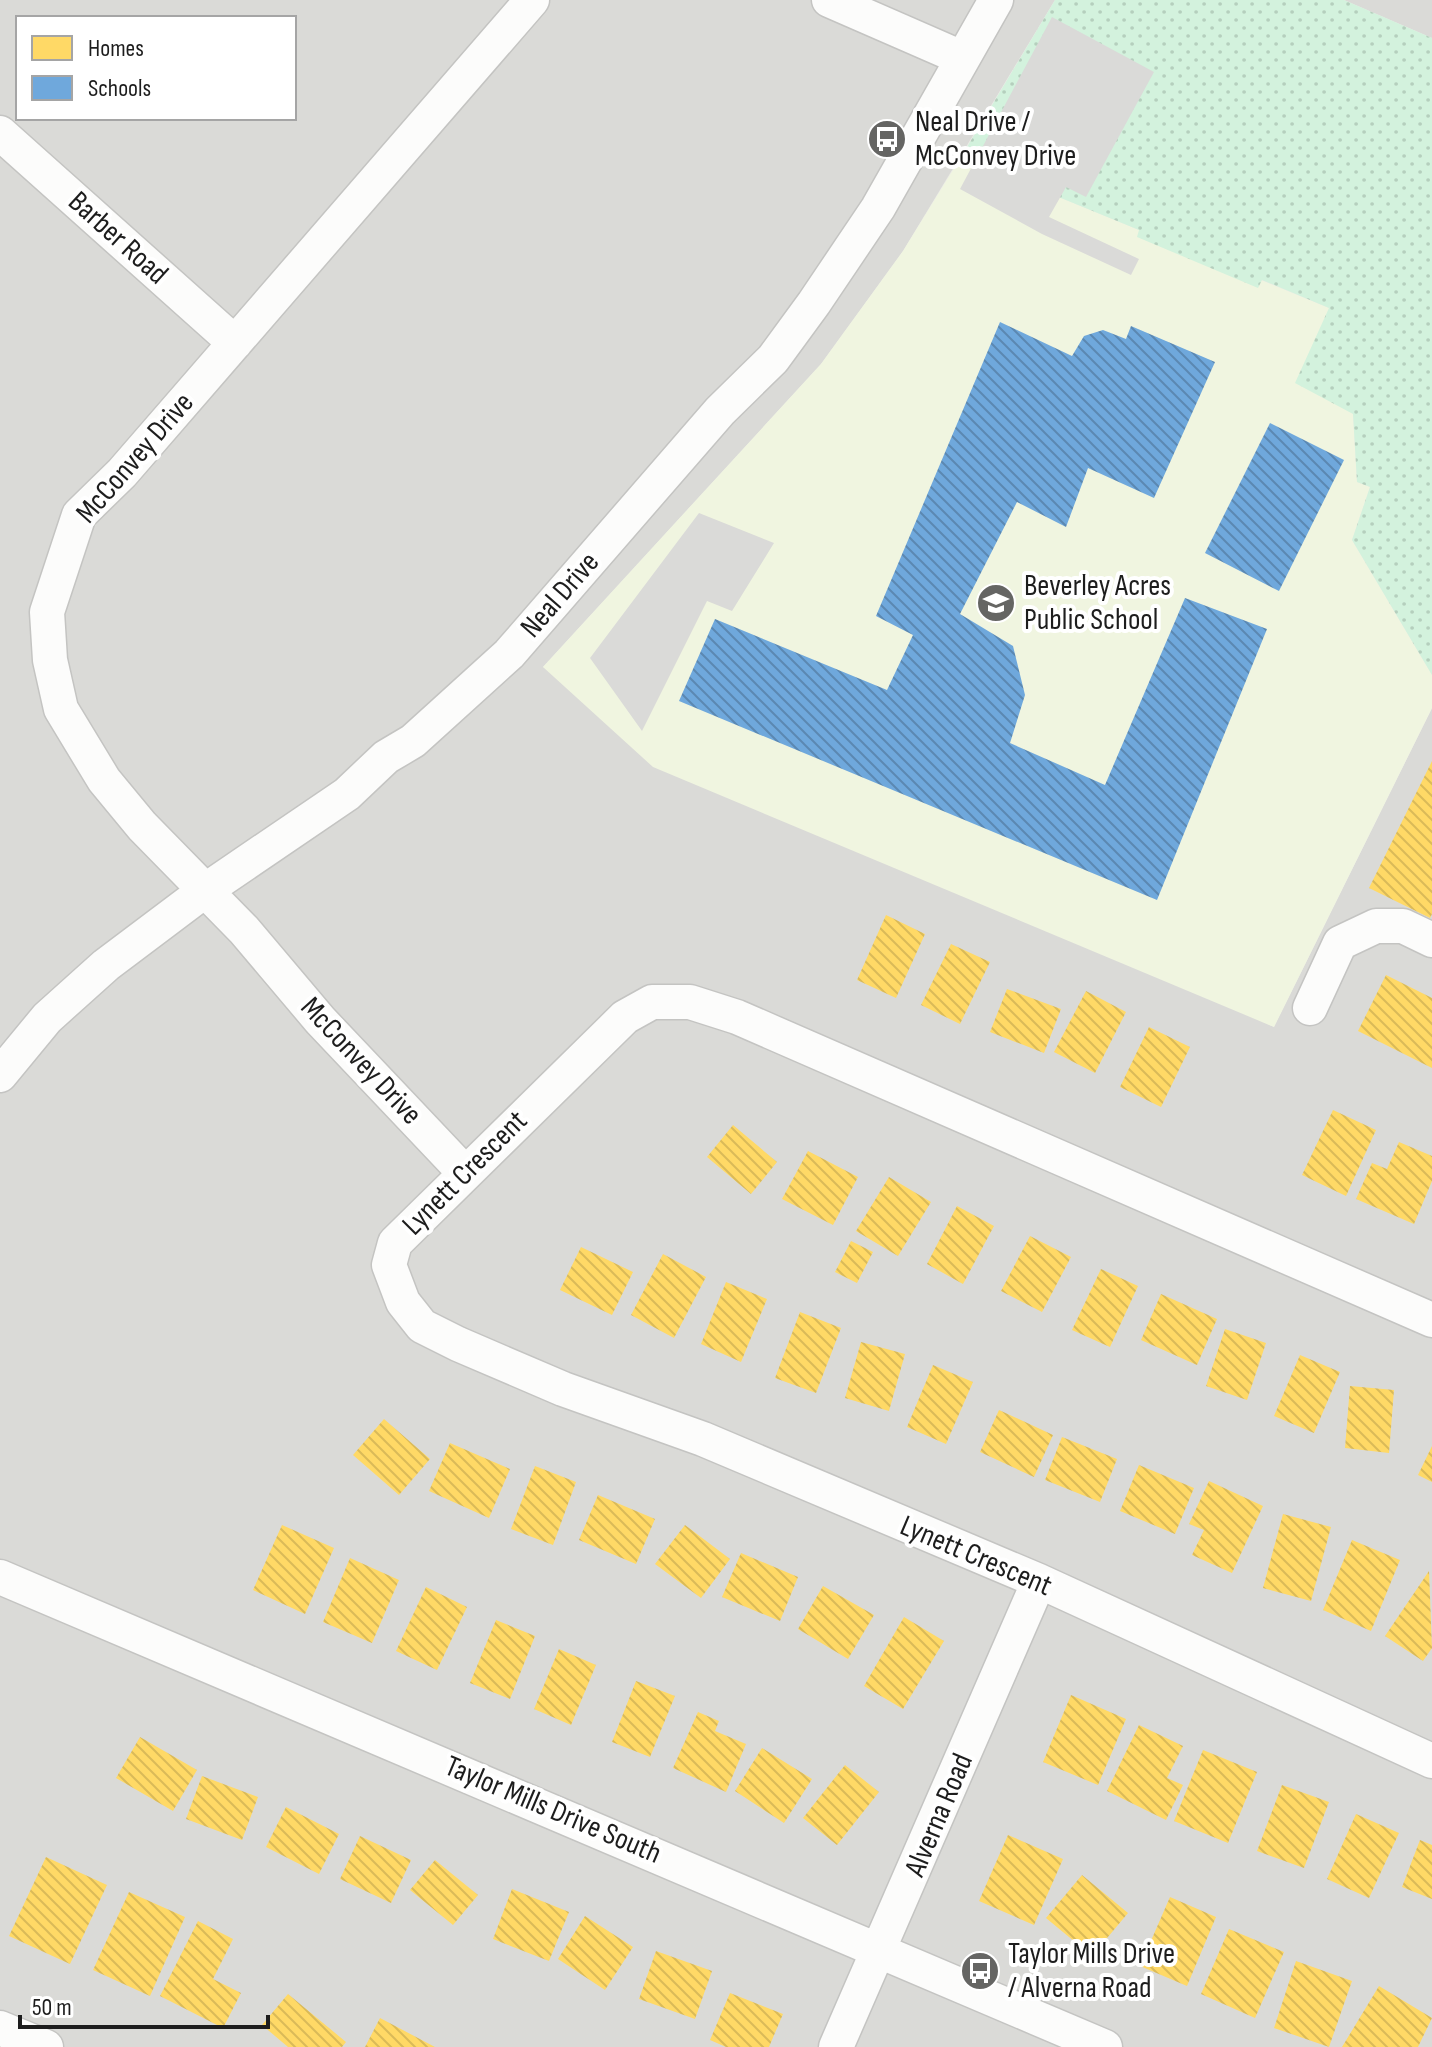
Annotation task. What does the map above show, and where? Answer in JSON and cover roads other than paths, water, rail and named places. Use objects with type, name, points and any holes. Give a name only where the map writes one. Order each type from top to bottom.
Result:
[{"type":"street","name":"McConvey Drive","points":[[464,1172],[320,1020],[244,930],[203,892],[104,780],[61,709],[50,660],[47,612],[79,515],[122,473],[532,0]]},
{"type":"street","points":[[829,0],[962,58]]},
{"type":"street","name":"Neal Drive","points":[[0,1075],[47,1018],[106,965],[203,892],[347,794],[386,757],[413,741],[509,654],[720,411],[773,359],[878,208],[996,0]]},
{"type":"street","name":"Barber Road","points":[[0,133],[235,343]]},
{"type":"street","points":[[1310,1008],[1340,943],[1376,926],[1403,926],[1432,940]]},
{"type":"street","name":"Lynett Crescent","points":[[1432,1320],[737,1017],[690,1002],[652,1002],[625,1017],[395,1243],[389,1265],[403,1302],[422,1326],[563,1389],[703,1439],[1039,1581],[1432,1761]]},
{"type":"street","name":"Taylor Mills Drive South","points":[[0,1577],[881,1949],[1105,2047]]},
{"type":"street","name":"Alverna Road","points":[[836,2047],[1039,1581]]},
{"type":"street","points":[[0,2028],[46,2047]]},
{"type":"place","name":"Neal Drive / McConvey Drive","points":[[887,139]]},
{"type":"place","name":"Beverley Acres Public School","points":[[996,603]]},
{"type":"place","name":"Taylor Mills Drive / Alverna Road","points":[[980,1971]]}]
